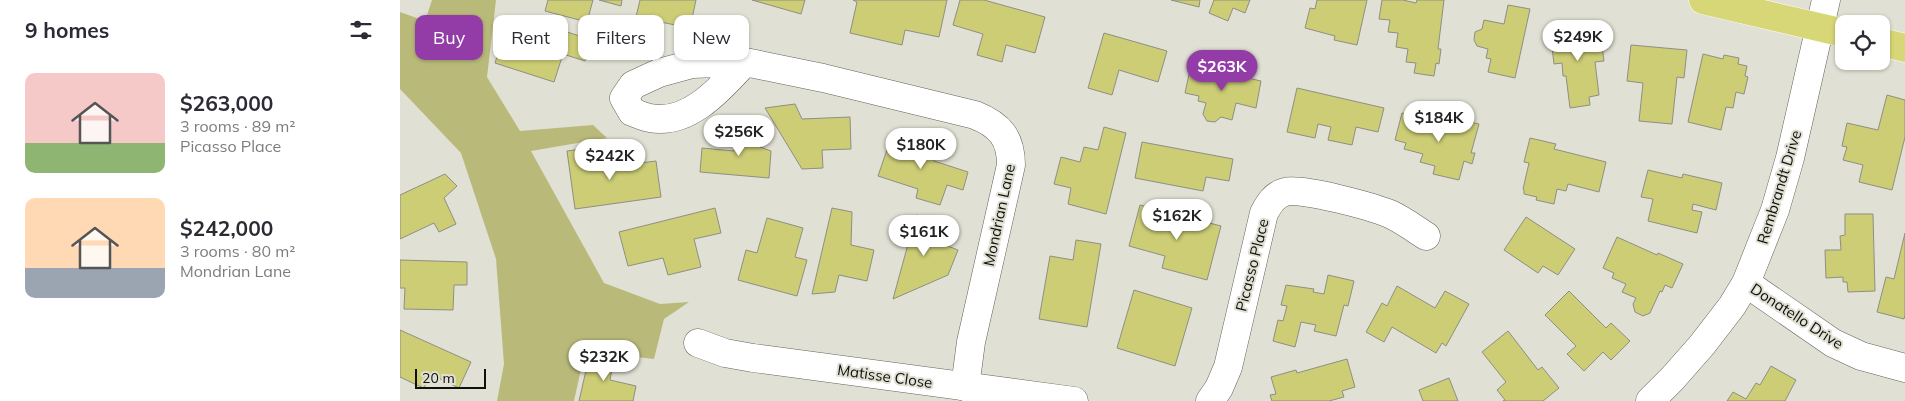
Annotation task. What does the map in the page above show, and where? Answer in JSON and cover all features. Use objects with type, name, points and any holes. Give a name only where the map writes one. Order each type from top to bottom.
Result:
[{"type":"main road","points":[[1702,0],[1832,31]]},
{"type":"main road","points":[[1890,44],[1905,48]]},
{"type":"street","name":"Rembrandt Drive","points":[[1650,401],[1702,345],[1746,283],[1776,210],[1790,158],[1832,31],[1826,0]]},
{"type":"street","name":"Mondrian Lane","points":[[745,62],[823,78],[975,115],[988,120],[999,128],[1007,140],[1011,152],[1011,166],[970,342],[965,387]]},
{"type":"street","name":"Picasso Place","points":[[1210,401],[1219,388],[1228,367],[1264,213],[1277,196],[1286,192],[1307,193],[1374,209],[1390,214],[1426,236]]},
{"type":"street","name":"Donatello Drive","points":[[1746,283],[1833,343],[1861,356],[1905,368]]},
{"type":"street","name":"Matisse Close","points":[[698,343],[725,352],[753,358],[1074,401]]},
{"type":"green space","points":[[432,0],[496,0],[487,77],[520,131],[593,125],[607,138],[531,151],[604,283],[660,304],[689,302],[664,319],[654,359],[585,351],[574,401],[497,401],[504,364],[496,259],[461,153],[400,89],[400,12],[415,17],[415,60],[483,60],[483,15],[427,15]]},
{"type":"building","points":[[548,0],[593,0],[589,15],[578,15],[578,20],[568,17],[568,15],[545,11]]},
{"type":"building","points":[[599,0],[622,0],[621,6]]},
{"type":"building","points":[[640,0],[696,0],[693,15],[674,15],[674,25],[664,23],[664,15],[636,15]]},
{"type":"building","points":[[752,0],[805,0],[801,14]]},
{"type":"building","points":[[853,0],[947,0],[939,37],[905,30],[902,45],[850,33],[857,2]]},
{"type":"building","points":[[960,0],[984,0],[1045,17],[1035,53],[1006,45],[1002,62],[977,55],[983,34],[953,25]]},
{"type":"building","points":[[1171,0],[1200,0],[1199,7]]},
{"type":"building","points":[[1214,0],[1250,0],[1245,13],[1233,8],[1228,21],[1209,13]]},
{"type":"building","points":[[1317,0],[1367,0],[1357,45],[1334,40],[1335,36],[1305,28],[1310,8],[1315,9]]},
{"type":"building","points":[[1382,0],[1403,0],[1416,3],[1417,0],[1444,0],[1438,49],[1441,49],[1439,64],[1436,63],[1434,76],[1414,73],[1416,63],[1406,62],[1408,49],[1396,47],[1398,33],[1388,32],[1390,20],[1379,19]]},
{"type":"building","points":[[1508,5],[1530,9],[1515,78],[1488,72],[1491,59],[1486,58],[1488,49],[1477,46],[1474,40],[1475,32],[1482,29],[1484,20],[1504,24]]},
{"type":"building","points":[[1577,27],[1578,32],[1600,30],[1604,61],[1595,62],[1599,95],[1589,97],[1590,105],[1570,108],[1566,76],[1563,76],[1562,63],[1554,64],[1550,30]]},
{"type":"building","points":[[568,32],[578,36],[578,59],[568,56]]},
{"type":"building","points":[[1104,33],[1167,51],[1158,82],[1119,70],[1112,95],[1088,88]]},
{"type":"building","points":[[1631,45],[1687,50],[1684,78],[1677,77],[1672,124],[1639,121],[1643,83],[1627,81]]},
{"type":"building","points":[[1703,54],[1723,59],[1724,55],[1739,58],[1738,64],[1747,66],[1745,76],[1748,77],[1744,94],[1736,92],[1733,108],[1726,107],[1721,130],[1688,122]]},
{"type":"building","points":[[496,60],[561,60],[554,82],[495,63]]},
{"type":"building","points":[[1191,65],[1261,81],[1256,108],[1236,103],[1232,120],[1221,117],[1215,122],[1207,121],[1203,114],[1206,103],[1198,101],[1199,96],[1185,93]]},
{"type":"building","points":[[1297,88],[1384,108],[1378,132],[1356,127],[1352,145],[1328,140],[1331,127],[1318,124],[1315,138],[1287,132]]},
{"type":"building","points":[[1887,95],[1905,100],[1905,137],[1892,190],[1859,182],[1863,165],[1843,160],[1847,147],[1842,146],[1847,123],[1878,130]]},
{"type":"building","points":[[795,104],[802,119],[850,117],[851,149],[822,150],[823,168],[802,169],[765,108]]},
{"type":"building","points":[[1402,113],[1454,126],[1456,119],[1479,124],[1471,153],[1475,153],[1472,164],[1464,161],[1459,180],[1433,174],[1435,166],[1420,162],[1423,154],[1404,149],[1406,143],[1395,140]]},
{"type":"building","points":[[1104,127],[1126,133],[1106,214],[1068,204],[1071,188],[1054,184],[1061,157],[1080,162],[1084,147],[1098,150]]},
{"type":"building","points":[[736,129],[761,131],[760,147],[771,151],[769,178],[700,172],[702,148],[734,151]]},
{"type":"building","points":[[909,134],[939,144],[934,161],[968,172],[963,190],[947,185],[940,205],[916,198],[918,189],[878,176],[889,144],[904,149]]},
{"type":"building","points":[[1530,138],[1556,144],[1554,149],[1606,162],[1599,192],[1568,184],[1566,191],[1557,189],[1554,204],[1536,200],[1537,197],[1524,194],[1523,189],[1529,163],[1524,162]]},
{"type":"building","points":[[1142,142],[1233,159],[1229,181],[1206,177],[1203,191],[1135,178]]},
{"type":"building","points":[[597,147],[600,168],[656,161],[661,197],[575,209],[567,151]]},
{"type":"building","points":[[1648,170],[1682,178],[1683,174],[1722,183],[1716,210],[1693,204],[1692,210],[1702,212],[1697,233],[1648,221],[1653,199],[1641,197]]},
{"type":"building","points":[[445,174],[457,186],[444,198],[456,224],[439,232],[434,223],[400,239],[400,195]]},
{"type":"building","points":[[1140,205],[1221,226],[1207,280],[1162,268],[1165,256],[1129,246]]},
{"type":"building","points":[[715,208],[721,233],[694,239],[701,267],[668,275],[663,258],[628,266],[619,232]]},
{"type":"building","points":[[832,208],[852,212],[851,245],[874,250],[867,281],[839,275],[835,292],[812,294]]},
{"type":"building","points":[[1845,214],[1873,214],[1875,291],[1848,292],[1847,282],[1843,282],[1843,277],[1826,278],[1825,250],[1841,250],[1840,236],[1845,235]]},
{"type":"building","points":[[916,215],[941,222],[940,243],[958,250],[948,275],[893,299]]},
{"type":"building","points":[[1526,217],[1575,249],[1558,275],[1543,266],[1538,273],[1504,250]]},
{"type":"building","points":[[767,218],[803,228],[795,257],[807,260],[797,296],[738,280],[746,250],[757,253]]},
{"type":"building","points":[[1905,233],[1904,319],[1877,312],[1886,277],[1894,279]]},
{"type":"building","points":[[1617,237],[1657,255],[1658,253],[1683,264],[1672,288],[1665,285],[1662,292],[1660,291],[1650,313],[1643,316],[1635,312],[1633,304],[1636,298],[1622,292],[1626,284],[1612,278],[1614,273],[1603,268]]},
{"type":"building","points":[[1076,240],[1101,244],[1087,327],[1039,319],[1050,256],[1073,260]]},
{"type":"building","points":[[400,260],[467,262],[467,285],[454,285],[453,310],[404,309],[405,288],[400,288]]},
{"type":"building","points":[[1328,275],[1354,281],[1348,306],[1344,305],[1336,336],[1314,331],[1316,325],[1301,322],[1295,347],[1273,341],[1278,320],[1283,321],[1287,306],[1281,305],[1286,285],[1314,289],[1313,292],[1324,294]]},
{"type":"building","points":[[1397,286],[1435,308],[1445,291],[1469,304],[1446,346],[1442,343],[1436,353],[1392,327],[1384,342],[1366,332],[1382,303],[1387,306]]},
{"type":"building","points":[[1134,290],[1192,308],[1175,366],[1117,348]]},
{"type":"building","points":[[1569,291],[1606,328],[1611,323],[1630,341],[1611,360],[1603,352],[1584,371],[1567,354],[1576,346],[1545,315]]},
{"type":"building","points":[[400,330],[471,362],[459,388],[434,376],[423,388],[400,377]]},
{"type":"building","points":[[1508,331],[1538,370],[1542,367],[1559,388],[1543,401],[1503,401],[1505,400],[1497,390],[1506,382],[1482,352]]},
{"type":"building","points":[[590,353],[614,358],[610,380],[636,386],[633,401],[579,401]]},
{"type":"building","points":[[1347,359],[1355,387],[1342,391],[1344,397],[1329,401],[1272,401],[1270,395],[1276,394],[1271,377],[1296,370],[1297,373]]},
{"type":"building","points":[[1771,366],[1796,380],[1785,401],[1727,401],[1733,392],[1746,399],[1756,383],[1760,385]]},
{"type":"building","points":[[1449,378],[1458,401],[1423,401],[1419,390]]}]
